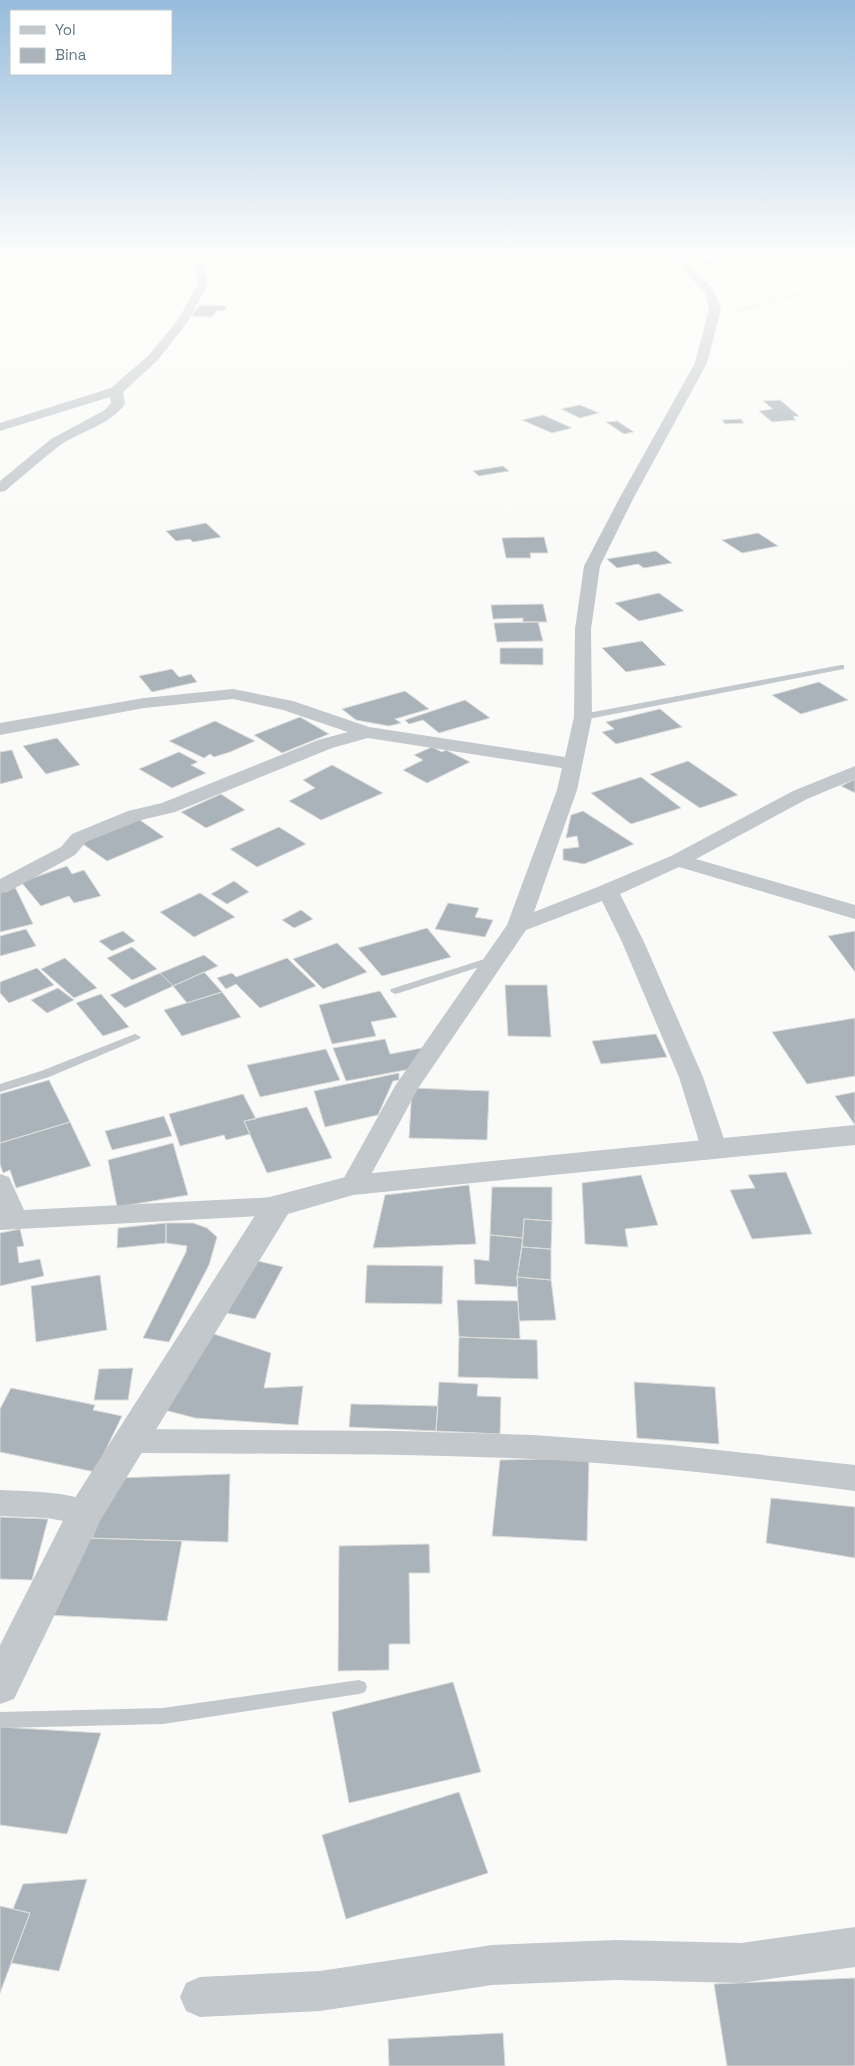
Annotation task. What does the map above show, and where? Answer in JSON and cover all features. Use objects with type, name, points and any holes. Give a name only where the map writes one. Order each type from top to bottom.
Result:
[{"type":"street","points":[[0,428],[116,391],[153,358],[161,348]]},
{"type":"street","points":[[353,1185],[407,1086],[518,925],[567,790],[571,764],[583,717],[583,629],[592,566],[626,499],[701,362],[705,348]]},
{"type":"street","points":[[0,488],[56,442],[110,413],[118,404],[116,391]]},
{"type":"street","points":[[0,729],[144,703],[233,694],[287,705],[367,732],[571,764]]},
{"type":"street","points":[[0,887],[68,851],[79,838],[135,815],[168,808],[325,744],[367,732]]},
{"type":"street","points":[[518,925],[608,891],[678,860],[800,795],[855,772]]},
{"type":"street","points":[[678,860],[855,912]]},
{"type":"street","points":[[608,891],[633,942],[691,1077],[714,1148]]},
{"type":"street","points":[[0,1183],[7,1220],[277,1206],[353,1185],[855,1135]]},
{"type":"street","points":[[0,1686],[86,1512],[277,1206]]},
{"type":"street","points":[[129,1441],[487,1445],[605,1452],[759,1465],[855,1478]]},
{"type":"street","points":[[0,1503],[47,1505],[86,1512]]},
{"type":"street","points":[[200,1997],[320,1991],[492,1965],[616,1960],[740,1963],[855,1947]]},
{"type":"lane","points":[[583,717],[841,666]]},
{"type":"lane","points":[[394,991],[494,959]]},
{"type":"lane","points":[[0,1088],[46,1074],[135,1037]]},
{"type":"lane","points":[[0,1720],[163,1716],[359,1687]]},
{"type":"building","points":[[780,400],[799,416],[793,417],[796,420],[772,422],[759,411],[773,409],[763,401]]},
{"type":"building","points":[[580,405],[599,413],[580,418],[561,409]]},
{"type":"building","points":[[543,415],[572,428],[552,433],[522,420]]},
{"type":"building","points":[[741,419],[744,423],[725,424],[722,420]]},
{"type":"building","points":[[617,421],[634,432],[624,434],[606,422]]},
{"type":"building","points":[[503,466],[509,471],[479,476],[473,471]]},
{"type":"building","points":[[206,523],[221,537],[193,542],[190,539],[176,541],[166,531]]},
{"type":"building","points":[[758,533],[778,546],[742,553],[722,540]]},
{"type":"building","points":[[544,537],[548,553],[530,553],[531,558],[506,558],[502,538]]},
{"type":"building","points":[[656,551],[672,563],[644,568],[638,564],[617,568],[607,559]]},
{"type":"building","points":[[659,593],[684,611],[639,621],[615,603]]},
{"type":"building","points":[[543,604],[547,622],[523,622],[523,618],[493,619],[491,605]]},
{"type":"building","points":[[538,622],[543,641],[497,642],[494,623]]},
{"type":"building","points":[[642,641],[666,665],[626,672],[602,648]]},
{"type":"building","points":[[500,648],[543,648],[543,665],[500,664]]},
{"type":"building","points":[[172,669],[179,677],[191,674],[197,682],[152,692],[139,676]]},
{"type":"building","points":[[819,682],[848,700],[801,714],[772,695]]},
{"type":"building","points":[[405,691],[429,709],[395,719],[401,723],[389,726],[356,720],[342,709]]},
{"type":"building","points":[[465,700],[490,718],[439,733],[423,720],[409,724],[405,720]]},
{"type":"building","points":[[660,709],[682,727],[616,744],[602,732],[614,729],[606,722]]},
{"type":"building","points":[[300,717],[329,734],[282,753],[254,735]]},
{"type":"building","points":[[215,721],[255,741],[230,752],[214,757],[210,754],[204,758],[169,741]]},
{"type":"building","points":[[57,738],[80,765],[46,774],[23,746]]},
{"type":"building","points":[[432,747],[442,752],[446,750],[470,762],[427,783],[403,770],[423,760],[414,755]]},
{"type":"building","points":[[12,750],[23,778],[0,784],[0,752]]},
{"type":"building","points":[[179,752],[198,762],[191,765],[206,773],[172,788],[139,769]]},
{"type":"building","points":[[688,761],[738,795],[700,808],[650,774]]},
{"type":"building","points":[[332,765],[383,793],[321,820],[289,801],[315,788],[303,780]]},
{"type":"building","points":[[641,777],[681,808],[631,824],[591,793]]},
{"type":"building","points":[[855,779],[855,793],[841,786]]},
{"type":"building","points":[[221,794],[245,810],[206,828],[181,812]]},
{"type":"building","points":[[583,811],[634,844],[584,864],[563,860],[563,849],[579,847],[577,836],[566,838],[571,815]]},
{"type":"building","points":[[137,818],[164,837],[107,861],[80,842]]},
{"type":"building","points":[[279,827],[306,844],[257,867],[230,849]]},
{"type":"building","points":[[67,866],[72,874],[84,870],[101,896],[74,903],[69,896],[41,906],[21,882]]},
{"type":"building","points":[[234,881],[249,892],[227,904],[211,894]]},
{"type":"building","points":[[15,887],[33,924],[0,932],[0,891]]},
{"type":"building","points":[[200,893],[235,917],[194,937],[160,912]]},
{"type":"building","points":[[448,903],[479,908],[475,917],[493,920],[485,937],[435,929]]},
{"type":"building","points":[[301,910],[313,919],[294,928],[282,920]]},
{"type":"building","points":[[427,928],[451,957],[382,976],[358,948]]},
{"type":"building","points":[[26,929],[36,946],[0,956],[0,936]]},
{"type":"building","points":[[123,931],[135,941],[112,951],[99,941]]},
{"type":"building","points":[[855,931],[855,972],[828,936]]},
{"type":"building","points":[[337,943],[367,972],[323,989],[293,959]]},
{"type":"building","points":[[132,947],[157,969],[132,980],[107,958]]},
{"type":"building","points":[[204,955],[218,966],[173,986],[160,973]]},
{"type":"building","points":[[65,958],[97,988],[74,998],[41,969]]},
{"type":"building","points":[[287,958],[316,986],[260,1008],[236,984],[226,989],[217,978],[232,973],[236,977]]},
{"type":"building","points":[[37,968],[54,985],[9,1003],[0,993],[0,982]]},
{"type":"building","points":[[204,972],[222,992],[187,1003],[173,986]]},
{"type":"building","points":[[160,973],[173,986],[125,1008],[110,995]]},
{"type":"building","points":[[505,985],[547,985],[551,1037],[508,1036]]},
{"type":"building","points":[[58,988],[74,1000],[47,1013],[31,1000]]},
{"type":"building","points":[[380,991],[397,1017],[371,1022],[376,1036],[332,1044],[319,1005]]},
{"type":"building","points":[[222,992],[241,1017],[182,1036],[164,1010]]},
{"type":"building","points":[[101,994],[129,1027],[103,1036],[76,1003]]},
{"type":"building","points":[[855,1018],[855,1076],[807,1084],[772,1032]]},
{"type":"building","points":[[656,1034],[667,1057],[601,1064],[592,1041]]},
{"type":"building","points":[[385,1039],[390,1054],[422,1048],[411,1069],[346,1081],[333,1048]]},
{"type":"building","points":[[326,1049],[340,1080],[260,1097],[247,1065]]},
{"type":"building","points":[[399,1073],[399,1080],[393,1081],[378,1115],[325,1127],[314,1091]]},
{"type":"building","points":[[49,1080],[70,1122],[0,1143],[0,1094]]},
{"type":"building","points":[[412,1088],[489,1091],[487,1140],[409,1138]]},
{"type":"building","points":[[855,1092],[855,1125],[835,1096]]},
{"type":"building","points":[[243,1094],[256,1119],[244,1121],[250,1134],[226,1140],[224,1135],[180,1146],[169,1114]]},
{"type":"building","points":[[307,1107],[332,1158],[267,1173],[244,1121]]},
{"type":"building","points":[[164,1116],[172,1136],[112,1150],[105,1131]]},
{"type":"building","points":[[70,1122],[91,1166],[16,1188],[10,1170],[3,1173],[0,1164],[0,1143]]},
{"type":"building","points":[[173,1143],[188,1195],[117,1207],[108,1160]]},
{"type":"building","points":[[786,1172],[812,1234],[752,1239],[730,1190],[755,1188],[748,1175]]},
{"type":"building","points":[[641,1175],[658,1225],[625,1229],[628,1247],[585,1244],[582,1183]]},
{"type":"building","points":[[469,1185],[476,1244],[373,1248],[385,1195]]},
{"type":"building","points":[[492,1187],[552,1187],[552,1221],[524,1219],[523,1238],[490,1235]]},
{"type":"building","points":[[524,1219],[552,1221],[551,1249],[522,1247]]},
{"type":"building","points":[[166,1223],[166,1243],[117,1248],[118,1228]]},
{"type":"building","points":[[166,1223],[193,1223],[207,1228],[217,1237],[209,1265],[169,1342],[143,1338],[186,1252],[187,1246],[166,1243]]},
{"type":"building","points":[[20,1229],[24,1246],[17,1247],[19,1263],[40,1259],[44,1276],[0,1286],[0,1233]]},
{"type":"building","points":[[490,1235],[523,1238],[517,1277],[518,1287],[475,1284],[474,1259],[489,1261]]},
{"type":"building","points":[[522,1247],[551,1249],[551,1280],[517,1277]]},
{"type":"building","points":[[254,1260],[283,1267],[255,1319],[227,1313]]},
{"type":"building","points":[[367,1265],[443,1266],[442,1304],[365,1303]]},
{"type":"building","points":[[100,1275],[107,1330],[36,1342],[31,1286]]},
{"type":"building","points":[[517,1277],[551,1280],[556,1320],[519,1321]]},
{"type":"building","points":[[457,1300],[518,1301],[520,1339],[459,1337]]},
{"type":"building","points":[[208,1332],[271,1353],[264,1388],[303,1386],[298,1425],[195,1418],[161,1409]]},
{"type":"building","points":[[459,1337],[537,1340],[538,1379],[458,1377]]},
{"type":"building","points":[[133,1368],[128,1400],[94,1400],[99,1369]]},
{"type":"building","points":[[439,1382],[478,1384],[477,1396],[501,1397],[500,1434],[436,1431]]},
{"type":"building","points":[[634,1382],[715,1387],[719,1444],[637,1438]]},
{"type":"building","points":[[11,1388],[95,1405],[93,1410],[122,1416],[95,1472],[0,1452],[0,1409]]},
{"type":"building","points":[[351,1404],[438,1406],[436,1431],[349,1427]]},
{"type":"building","points":[[589,1458],[587,1541],[492,1536],[500,1460]]},
{"type":"building","points":[[230,1474],[228,1542],[92,1538],[117,1478]]},
{"type":"building","points":[[771,1498],[855,1507],[855,1558],[766,1543]]},
{"type":"building","points":[[0,1517],[48,1519],[32,1580],[0,1579]]},
{"type":"building","points":[[81,1538],[182,1541],[167,1621],[45,1615]]},
{"type":"building","points":[[429,1544],[430,1573],[409,1573],[410,1644],[389,1644],[389,1670],[338,1671],[339,1546]]},
{"type":"building","points":[[453,1682],[481,1772],[349,1803],[332,1712]]},
{"type":"building","points":[[0,1727],[101,1733],[67,1834],[0,1825]]},
{"type":"building","points":[[459,1792],[488,1873],[346,1919],[322,1835]]},
{"type":"building","points":[[87,1879],[59,1971],[11,1963],[30,1913],[13,1909],[23,1884]]},
{"type":"building","points":[[0,1906],[30,1913],[0,1993]]},
{"type":"building","points":[[855,1978],[855,2066],[727,2066],[714,1984]]},
{"type":"building","points":[[503,2033],[505,2066],[389,2066],[388,2039]]}]
